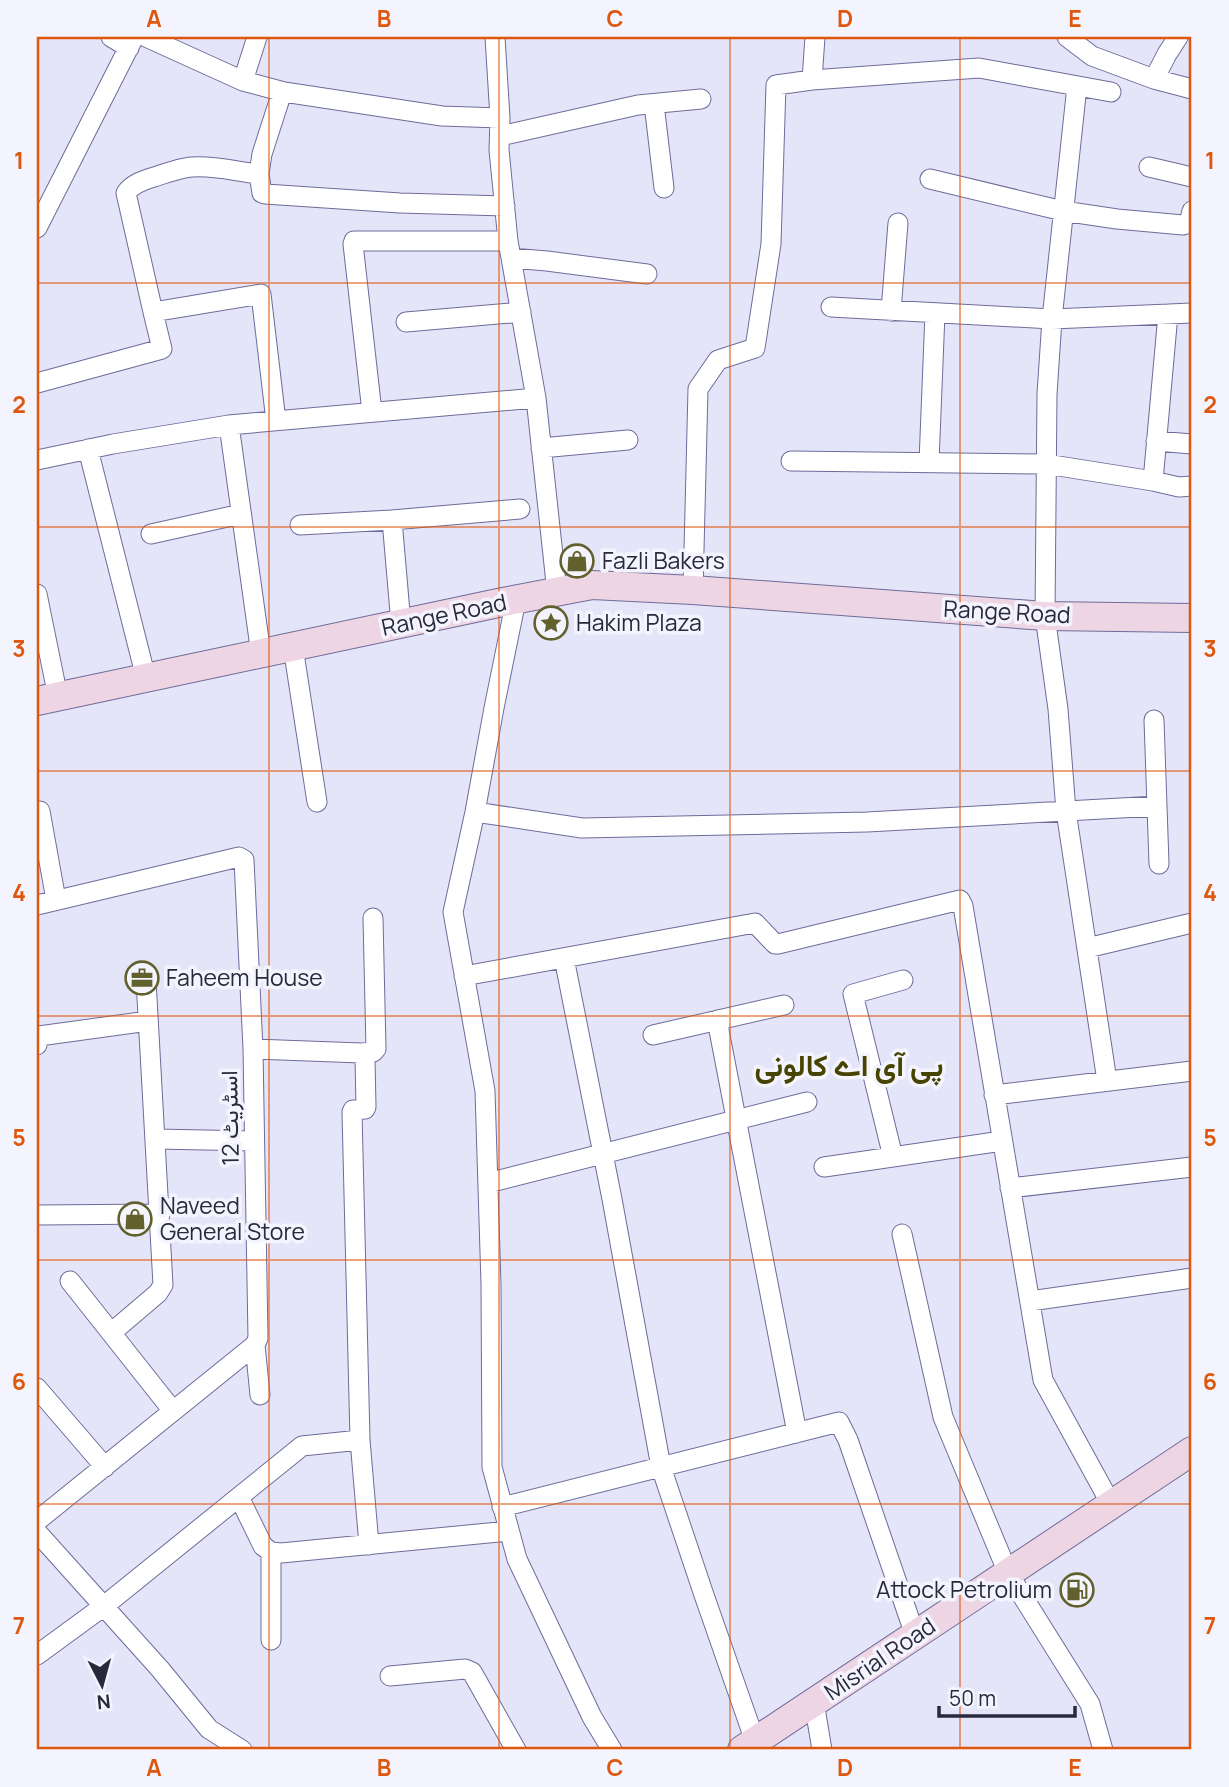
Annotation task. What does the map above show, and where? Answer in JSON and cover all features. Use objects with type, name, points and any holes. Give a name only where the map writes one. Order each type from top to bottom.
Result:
[{"type":"main road","name":"Range Road","points":[[47,699],[592,585],[1045,616],[1192,618]]},
{"type":"main road","name":"Misrial Road","points":[[748,1746],[1192,1451]]},
{"type":"street","points":[[37,228],[45,191],[132,42],[111,37]]},
{"type":"street","points":[[146,37],[243,81],[282,92],[500,127],[638,105],[701,99]]},
{"type":"street","points":[[243,81],[257,37]]},
{"type":"street","points":[[495,37],[505,206],[536,398],[556,592]]},
{"type":"street","points":[[812,80],[815,37]]},
{"type":"street","points":[[1067,37],[1092,56],[1154,79],[1192,89]]},
{"type":"street","points":[[1154,79],[1178,37]]},
{"type":"street","points":[[1167,54],[1192,47]]},
{"type":"street","points":[[693,590],[698,389],[718,360],[755,348],[771,244],[776,85],[979,68],[1111,92]]},
{"type":"street","points":[[1077,86],[1052,319],[1047,394],[1045,616],[1058,709],[1066,810],[1107,1081]]},
{"type":"street","points":[[282,92],[262,154],[259,174],[262,193],[400,203],[505,206]]},
{"type":"street","points":[[654,103],[664,188]]},
{"type":"street","points":[[37,383],[162,349],[126,194],[130,189],[142,181],[192,167],[259,174]]},
{"type":"street","points":[[1149,167],[1192,177]]},
{"type":"street","points":[[930,178],[1063,211],[1117,219],[1183,225],[1189,223],[1192,211]]},
{"type":"street","points":[[891,311],[898,223]]},
{"type":"street","points":[[372,412],[353,244],[355,241],[510,250],[547,261],[647,274]]},
{"type":"street","points":[[153,312],[261,294],[276,421]]},
{"type":"street","points":[[831,307],[1052,319],[1192,313]]},
{"type":"street","points":[[406,322],[521,312]]},
{"type":"street","points":[[929,462],[935,313]]},
{"type":"street","points":[[1153,481],[1168,314]]},
{"type":"street","points":[[37,460],[229,425],[536,398]]},
{"type":"street","points":[[229,425],[261,654]]},
{"type":"street","points":[[541,448],[628,440]]},
{"type":"street","points":[[1156,441],[1192,444]]},
{"type":"street","points":[[88,449],[146,678]]},
{"type":"street","points":[[791,461],[1046,464],[1179,487],[1192,486]]},
{"type":"street","points":[[300,525],[520,509]]},
{"type":"street","points":[[151,534],[241,514]]},
{"type":"street","points":[[392,520],[401,624]]},
{"type":"street","points":[[37,594],[47,699]]},
{"type":"street","points":[[516,600],[453,912],[485,1091],[491,1284],[492,1467],[517,1559],[592,1717],[612,1750]]},
{"type":"street","points":[[293,647],[317,802]]},
{"type":"street","points":[[1153,720],[1159,864]]},
{"type":"street","points":[[475,812],[582,828],[866,822],[1157,806]]},
{"type":"street","points":[[40,811],[46,903]]},
{"type":"street","name":"اسٹریٹ 12","points":[[46,903],[239,858],[244,860],[253,1048],[258,1338],[255,1345],[260,1395]]},
{"type":"street","points":[[464,976],[755,923],[778,944],[961,900],[1043,1380],[1111,1504]]},
{"type":"street","points":[[253,1048],[361,1053],[373,1052],[376,1049],[373,918]]},
{"type":"street","points":[[1087,948],[1192,923]]},
{"type":"street","points":[[564,958],[604,1154],[662,1466],[704,1595],[748,1746]]},
{"type":"street","points":[[111,1333],[158,1293],[163,1285],[146,980]]},
{"type":"street","points":[[893,1157],[853,994],[903,980]]},
{"type":"street","points":[[653,1035],[784,1005]]},
{"type":"street","points":[[717,1020],[797,1433]]},
{"type":"street","points":[[37,1045],[39,1036],[148,1021]]},
{"type":"street","points":[[361,1053],[365,1059],[366,1107],[352,1112],[360,1440],[369,1545]]},
{"type":"street","points":[[994,1095],[1192,1071]]},
{"type":"street","points":[[488,1183],[807,1102]]},
{"type":"street","points":[[155,1139],[254,1141]]},
{"type":"street","points":[[824,1167],[1002,1141]]},
{"type":"street","points":[[1010,1188],[1192,1167]]},
{"type":"street","points":[[37,1214],[160,1214]]},
{"type":"street","points":[[902,1234],[943,1417],[1008,1573],[1090,1704],[1103,1750]]},
{"type":"street","points":[[1030,1301],[1192,1278]]},
{"type":"street","points":[[70,1281],[173,1411]]},
{"type":"street","points":[[37,1521],[255,1345]]},
{"type":"street","points":[[37,1388],[105,1466]]},
{"type":"street","points":[[502,1507],[839,1422],[848,1440],[915,1635]]},
{"type":"street","points":[[37,1655],[104,1606],[302,1446],[360,1440]]},
{"type":"street","points":[[239,1497],[264,1546],[271,1552],[509,1531]]},
{"type":"street","points":[[37,1532],[160,1668],[209,1729],[242,1750]]},
{"type":"street","points":[[271,1552],[271,1640]]},
{"type":"street","points":[[390,1676],[465,1669],[472,1672],[516,1750]]},
{"type":"street","points":[[814,1702],[822,1750]]},
{"type":"place","name":"Fazli Bakers","points":[[577,561]]},
{"type":"place","name":"Hakim Plaza","points":[[551,623]]},
{"type":"place","name":"Faheem House","points":[[142,978]]},
{"type":"place","name":"Naveed General Store","points":[[135,1219]]},
{"type":"place","name":"Attock Petrolium","points":[[1077,1590]]},
{"type":"district","name":"پی آی اے کالونی","points":[[849,1066]]}]
